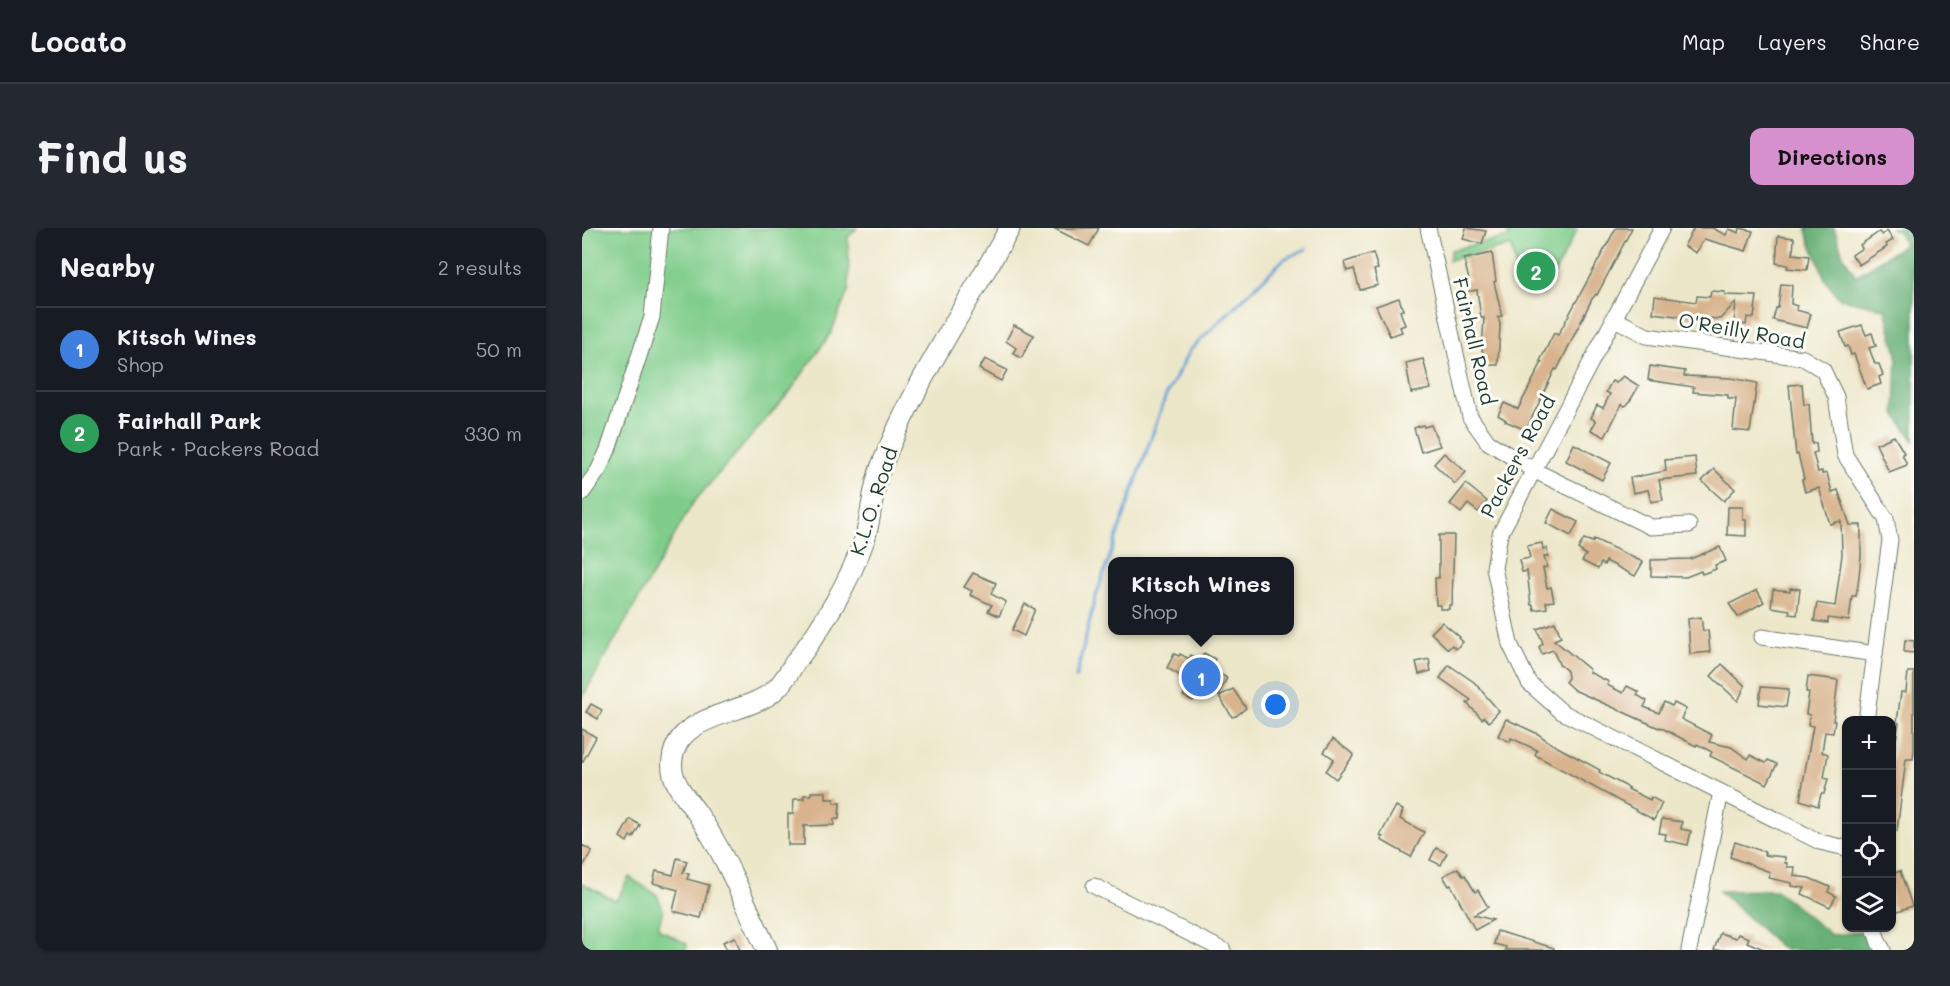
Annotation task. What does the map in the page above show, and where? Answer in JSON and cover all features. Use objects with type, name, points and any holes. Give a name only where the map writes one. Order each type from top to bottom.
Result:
[{"type":"main road","name":"K.L.O. Road","points":[[767,950],[718,847],[676,782],[672,766],[675,749],[682,736],[694,726],[749,704],[775,690],[826,618],[865,538],[884,460],[924,376],[1010,228]]},
{"type":"street","points":[[582,493],[598,471],[608,450],[652,317],[661,228]]},
{"type":"street","name":"Fairhall Road","points":[[1428,228],[1470,417],[1488,442],[1533,470],[1651,527],[1689,525]]},
{"type":"street","name":"Packers Road","points":[[1662,228],[1500,534],[1494,568],[1510,644],[1529,682],[1562,712],[1820,842],[1842,847]]},
{"type":"street","name":"O'Reilly Road","points":[[1614,318],[1647,336],[1803,358],[1823,370],[1836,397],[1845,455],[1886,519],[1890,540],[1867,716]]},
{"type":"street","points":[[1762,638],[1875,654]]},
{"type":"street","points":[[1689,950],[1721,792]]},
{"type":"street","points":[[1094,886],[1223,950]]},
{"type":"street","points":[[1876,932],[1883,950]]},
{"type":"green space","points":[[582,228],[857,228],[848,237],[849,289],[831,333],[789,393],[693,503],[582,698]]},
{"type":"green space","points":[[1507,228],[1574,228],[1577,230],[1543,295],[1519,283],[1511,246],[1449,260],[1451,250],[1509,237]]},
{"type":"green space","points":[[1807,228],[1834,228],[1843,255],[1856,276],[1904,245],[1898,231],[1890,228],[1914,228],[1914,441],[1895,414],[1897,354],[1885,309],[1839,298],[1826,281],[1807,234]]},
{"type":"green space","points":[[629,877],[657,895],[663,909],[658,929],[687,944],[686,950],[582,950],[582,883],[616,901]]},
{"type":"green space","points":[[1776,890],[1831,935],[1865,932],[1875,950],[1784,950],[1719,891]]},
{"type":"building","points":[[1053,228],[1099,228],[1089,246]]},
{"type":"building","points":[[1466,228],[1486,231],[1482,244],[1463,239]]},
{"type":"building","points":[[1616,228],[1632,228],[1597,295],[1592,299],[1557,370],[1555,369],[1526,430],[1505,421],[1498,415],[1504,403],[1518,409],[1554,333],[1558,335]]},
{"type":"building","points":[[1694,228],[1712,228],[1726,235],[1729,229],[1739,233],[1740,228],[1753,231],[1746,251],[1704,239],[1696,253],[1684,246]]},
{"type":"building","points":[[1887,231],[1893,240],[1886,244],[1887,247],[1859,265],[1852,255],[1862,248],[1860,245],[1879,232],[1882,235]]},
{"type":"building","points":[[1778,236],[1794,238],[1793,254],[1809,256],[1807,270],[1787,268],[1788,265],[1776,263]]},
{"type":"building","points":[[1373,253],[1378,269],[1374,270],[1378,285],[1360,290],[1354,269],[1347,271],[1345,262]]},
{"type":"building","points":[[1492,253],[1496,281],[1494,282],[1502,316],[1498,317],[1500,324],[1498,365],[1483,365],[1484,318],[1481,318],[1477,290],[1466,292],[1464,281],[1469,280],[1464,259]]},
{"type":"building","points":[[1781,284],[1792,285],[1791,304],[1797,306],[1796,310],[1811,314],[1807,328],[1773,320],[1776,308],[1778,308]]},
{"type":"building","points":[[1711,291],[1725,292],[1725,295],[1757,296],[1754,318],[1747,317],[1746,325],[1734,323],[1736,302],[1720,319],[1707,318],[1707,320],[1653,313],[1655,296],[1696,302],[1697,296],[1710,297]]},
{"type":"building","points":[[1399,298],[1403,310],[1400,311],[1405,325],[1400,327],[1402,332],[1390,336],[1376,306]]},
{"type":"building","points":[[1014,325],[1034,335],[1021,358],[1013,353],[1016,348],[1006,341]]},
{"type":"building","points":[[1862,325],[1866,335],[1872,333],[1876,346],[1869,348],[1875,364],[1879,364],[1883,375],[1879,377],[1881,384],[1867,389],[1854,354],[1851,355],[1848,346],[1845,347],[1840,332]]},
{"type":"building","points":[[985,359],[1007,370],[1001,381],[979,369]]},
{"type":"building","points":[[1423,359],[1431,389],[1411,393],[1406,363]]},
{"type":"building","points":[[1650,366],[1685,371],[1684,376],[1731,378],[1757,383],[1750,432],[1733,430],[1736,399],[1728,399],[1728,395],[1693,392],[1694,387],[1648,380]]},
{"type":"building","points":[[1623,376],[1639,386],[1628,404],[1625,406],[1622,404],[1605,437],[1591,430],[1596,421],[1591,418],[1597,405],[1603,408],[1610,394],[1606,392],[1612,381],[1616,383]]},
{"type":"building","points":[[1802,384],[1804,405],[1809,404],[1812,444],[1816,443],[1817,452],[1813,453],[1818,472],[1827,473],[1832,492],[1838,490],[1850,525],[1861,525],[1858,585],[1856,596],[1852,596],[1849,621],[1828,618],[1828,623],[1814,621],[1817,603],[1835,606],[1842,555],[1841,521],[1830,524],[1819,488],[1805,492],[1798,454],[1796,455],[1789,385]]},
{"type":"building","points":[[1423,425],[1424,427],[1431,425],[1440,446],[1421,452],[1414,428]]},
{"type":"building","points":[[1894,436],[1904,453],[1902,454],[1907,465],[1889,472],[1876,444]]},
{"type":"building","points":[[1574,444],[1611,463],[1602,480],[1566,461]]},
{"type":"building","points":[[1444,453],[1466,472],[1455,484],[1434,464]]},
{"type":"building","points":[[1695,457],[1697,476],[1659,480],[1663,500],[1651,502],[1648,490],[1633,493],[1630,478],[1666,471],[1665,460]]},
{"type":"building","points":[[1714,469],[1735,489],[1724,501],[1702,481]]},
{"type":"building","points":[[1466,484],[1487,501],[1478,512],[1468,504],[1461,513],[1450,504]]},
{"type":"building","points":[[1728,507],[1743,507],[1746,536],[1727,535]]},
{"type":"building","points":[[1553,509],[1578,522],[1571,536],[1546,523]]},
{"type":"building","points":[[1439,535],[1454,535],[1452,605],[1449,605],[1449,609],[1440,609],[1440,605],[1436,605],[1435,578],[1439,578]]},
{"type":"building","points":[[1584,539],[1593,542],[1594,539],[1643,562],[1635,576],[1606,561],[1604,565],[1601,563],[1598,569],[1582,561],[1586,555],[1578,549]]},
{"type":"building","points":[[1542,543],[1543,549],[1547,548],[1548,556],[1544,557],[1547,567],[1543,568],[1547,588],[1551,587],[1554,601],[1546,602],[1547,608],[1534,610],[1531,605],[1527,571],[1522,572],[1519,560],[1530,558],[1527,546]]},
{"type":"building","points":[[1720,547],[1726,561],[1715,565],[1716,569],[1702,574],[1701,571],[1686,577],[1651,576],[1651,560],[1690,559]]},
{"type":"building","points":[[973,573],[996,583],[991,594],[1006,602],[999,616],[988,611],[992,605],[970,595],[972,591],[964,587]]},
{"type":"building","points":[[1790,588],[1800,589],[1797,615],[1789,614],[1790,610],[1771,607],[1773,589],[1790,591]]},
{"type":"building","points":[[1757,590],[1764,602],[1738,617],[1729,604]]},
{"type":"building","points":[[1025,604],[1035,609],[1024,636],[1012,630]]},
{"type":"building","points":[[1701,617],[1703,631],[1708,630],[1710,652],[1690,654],[1688,619]]},
{"type":"building","points":[[1442,622],[1463,642],[1456,649],[1452,645],[1448,649],[1431,633]]},
{"type":"building","points":[[1555,622],[1561,637],[1554,640],[1590,670],[1589,672],[1609,682],[1607,685],[1623,693],[1627,686],[1639,692],[1637,695],[1647,701],[1644,707],[1659,713],[1664,702],[1672,706],[1674,703],[1686,709],[1681,719],[1712,735],[1709,742],[1731,747],[1748,759],[1750,755],[1766,763],[1768,760],[1777,764],[1767,784],[1710,756],[1712,752],[1697,744],[1696,746],[1660,727],[1574,690],[1565,682],[1568,678],[1567,671],[1559,664],[1553,650],[1542,654],[1539,647],[1543,643],[1537,629]]},
{"type":"building","points":[[1905,640],[1914,641],[1914,653],[1904,652]]},
{"type":"building","points":[[1204,653],[1215,659],[1212,666],[1220,670],[1218,673],[1227,678],[1218,695],[1212,685],[1209,693],[1199,688],[1193,701],[1183,696],[1190,683],[1167,668],[1174,654],[1179,656],[1180,654],[1189,659],[1191,655],[1200,660]]},
{"type":"building","points":[[1429,659],[1431,671],[1419,674],[1416,662]]},
{"type":"building","points":[[1722,664],[1745,686],[1738,701],[1711,676]]},
{"type":"building","points":[[1449,665],[1474,682],[1499,711],[1489,722],[1484,717],[1482,719],[1467,703],[1471,700],[1440,678]]},
{"type":"building","points":[[1908,672],[1914,672],[1913,759],[1906,759],[1896,831],[1896,740],[1899,723],[1897,722],[1901,692],[1906,692]]},
{"type":"building","points":[[1808,676],[1838,680],[1833,733],[1825,732],[1822,752],[1828,754],[1824,778],[1828,779],[1818,806],[1800,800],[1813,726],[1808,725],[1810,715],[1806,714],[1809,692],[1806,692]]},
{"type":"building","points":[[1761,687],[1789,689],[1786,707],[1759,704]]},
{"type":"building","points":[[1233,689],[1246,708],[1232,717],[1219,696]]},
{"type":"building","points":[[591,704],[602,710],[598,719],[586,712]]},
{"type":"building","points":[[1506,719],[1538,734],[1628,789],[1662,803],[1654,820],[1535,755],[1537,750],[1511,738],[1510,742],[1498,736]]},
{"type":"building","points":[[582,729],[596,737],[582,763]]},
{"type":"building","points":[[1333,739],[1354,755],[1336,779],[1326,771],[1334,759],[1324,752]]},
{"type":"building","points":[[811,792],[826,792],[826,799],[834,799],[834,803],[840,803],[839,819],[834,819],[834,825],[804,826],[804,845],[788,845],[788,814],[793,814],[794,799],[804,799],[804,795],[811,795]]},
{"type":"building","points":[[1396,806],[1403,810],[1400,819],[1424,832],[1411,857],[1381,840],[1383,837],[1380,836]]},
{"type":"building","points":[[630,819],[640,825],[633,838],[630,836],[627,842],[620,837]]},
{"type":"building","points":[[1662,819],[1682,822],[1681,829],[1691,831],[1688,845],[1665,840],[1666,834],[1659,833]]},
{"type":"building","points":[[1735,842],[1765,852],[1764,855],[1785,857],[1787,867],[1795,867],[1794,876],[1809,878],[1830,887],[1828,892],[1836,896],[1830,907],[1802,894],[1805,888],[1769,878],[1770,872],[1730,857]]},
{"type":"building","points":[[582,845],[592,851],[582,868]]},
{"type":"building","points":[[1436,848],[1447,853],[1441,865],[1430,860]]},
{"type":"building","points":[[677,858],[687,861],[683,873],[689,874],[687,879],[709,885],[701,918],[673,911],[678,890],[653,883],[656,871],[673,875]]},
{"type":"building","points":[[1458,868],[1475,892],[1478,890],[1488,907],[1474,915],[1493,920],[1475,930],[1451,885],[1449,886],[1443,876]]},
{"type":"building","points":[[1900,871],[1912,906],[1896,912],[1896,878],[1896,872]]},
{"type":"building","points":[[1497,931],[1554,948],[1554,950],[1505,950],[1506,947],[1494,944]]},
{"type":"building","points":[[1720,933],[1736,938],[1738,934],[1749,938],[1747,942],[1766,950],[1714,950]]},
{"type":"building","points":[[735,937],[740,950],[727,950],[723,942]]},
{"type":"waterway","points":[[1110,557],[1165,398],[1190,350],[1284,259],[1306,249]]},
{"type":"waterway","points":[[1076,677],[1095,599],[1108,562]]},
{"type":"place","name":"Fairhall Park","points":[[1536,271]]},
{"type":"place","name":"Kitsch Wines","points":[[1201,677]]}]
